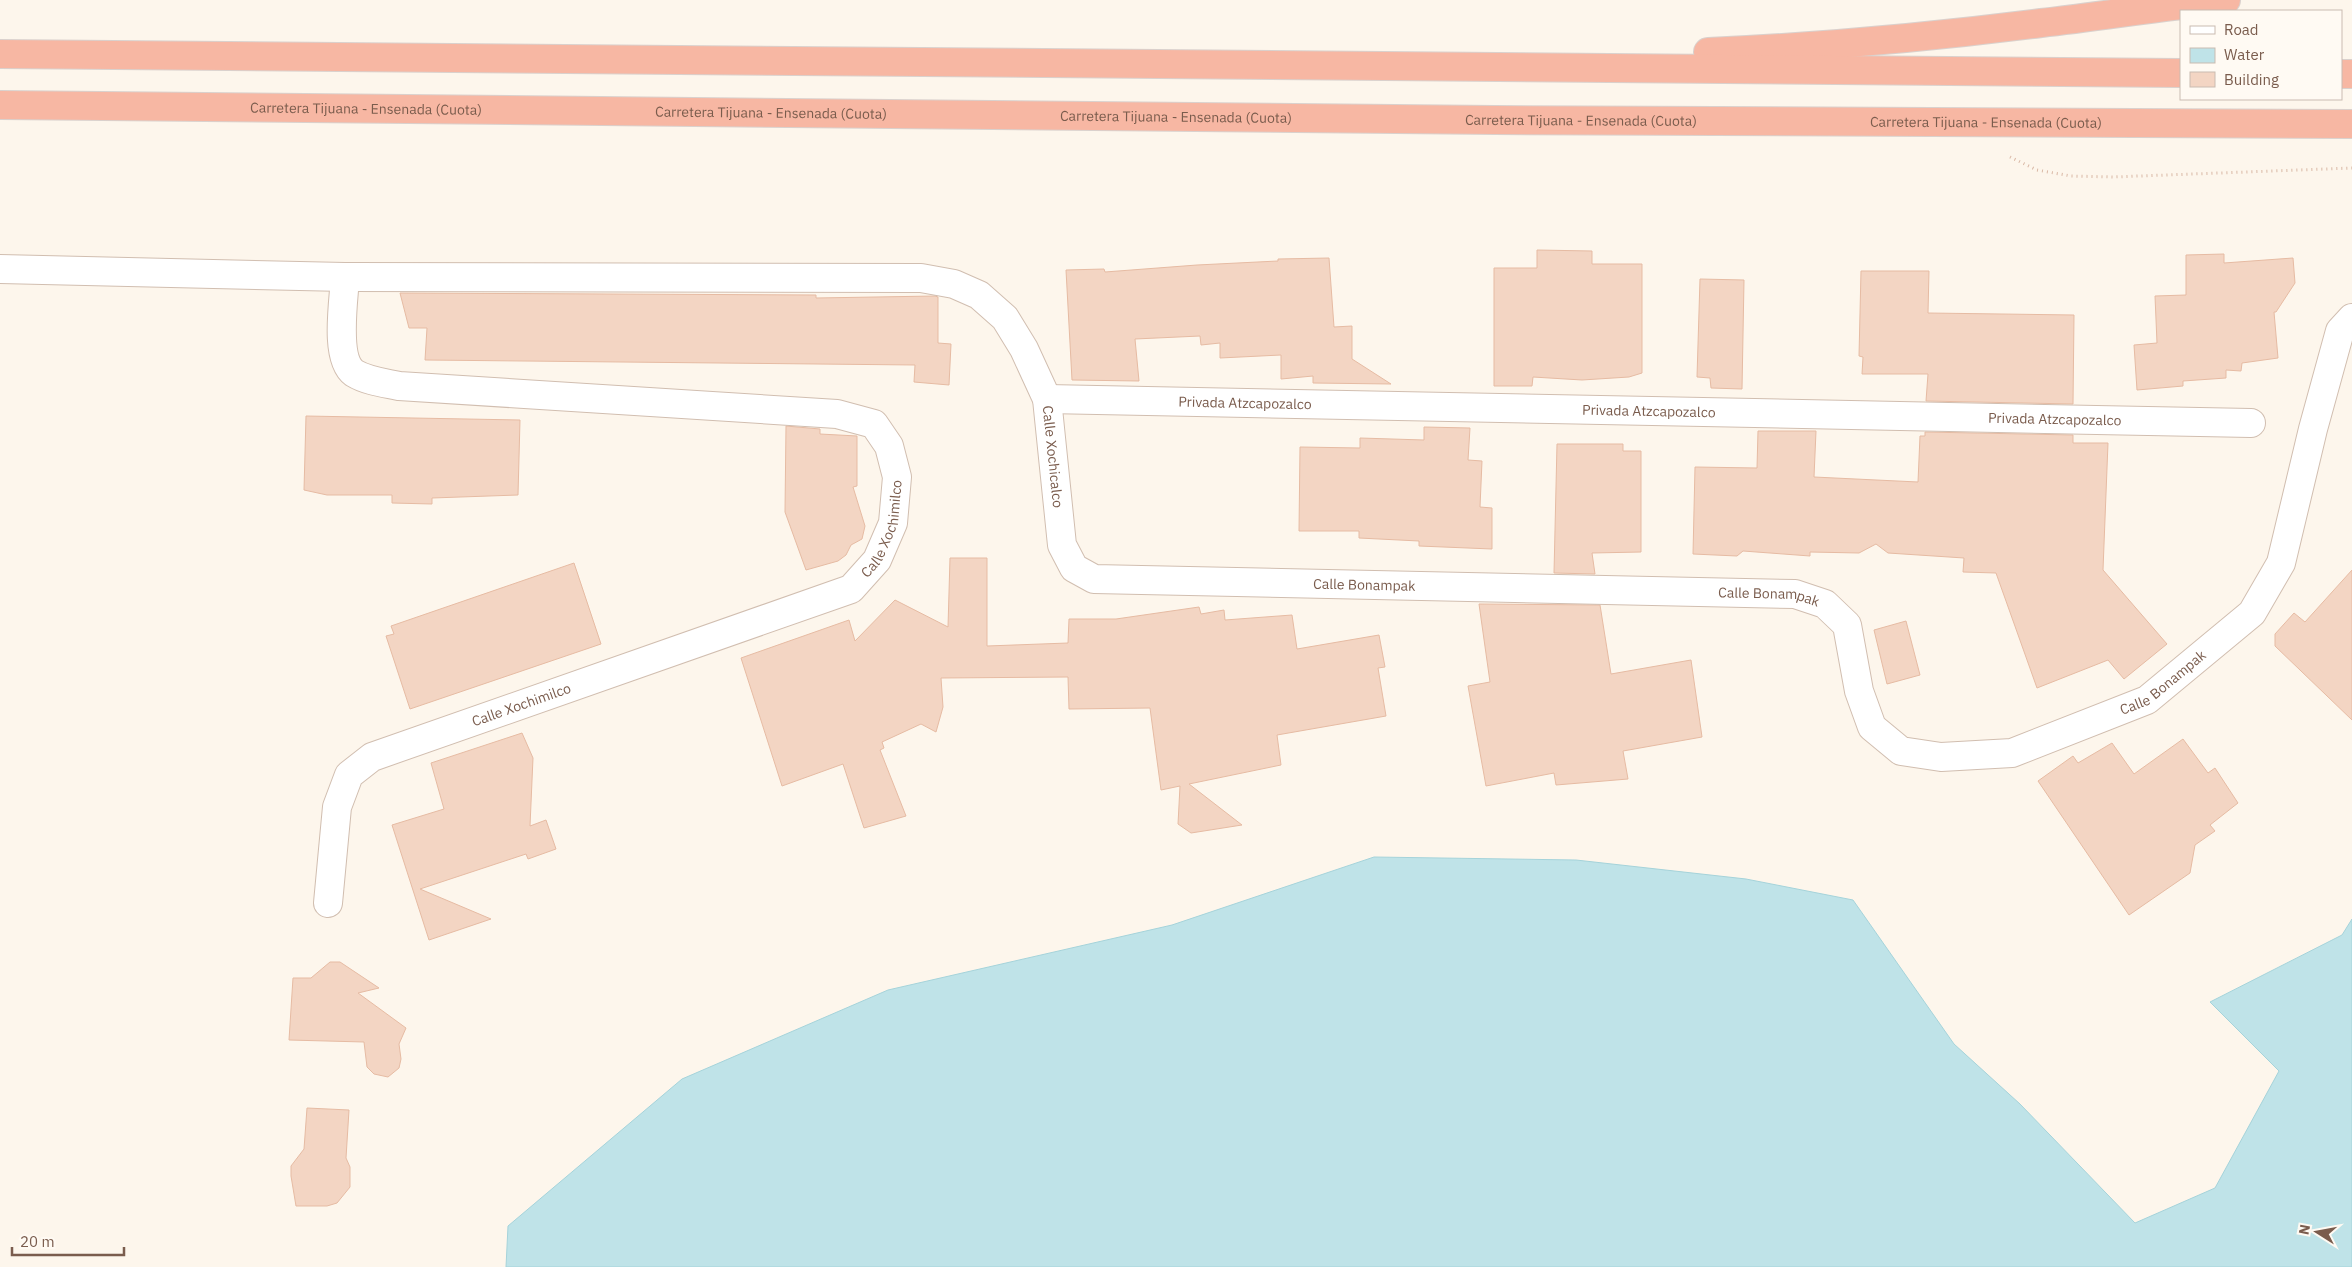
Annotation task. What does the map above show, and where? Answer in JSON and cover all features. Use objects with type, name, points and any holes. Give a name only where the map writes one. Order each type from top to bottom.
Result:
[{"type":"highway","points":[[1472,67],[1780,48],[2041,23],[2144,8],[2226,0]]},
{"type":"highway","points":[[0,54],[2180,72]]},
{"type":"highway","name":"Carretera Tijuana - Ensenada (Cuota)","points":[[0,105],[1495,120],[2352,124]]},
{"type":"street","name":"Calle Xochicalco","points":[[0,269],[345,278],[921,278],[954,284],[979,295],[1005,318],[1024,349],[1047,400],[1062,545],[1074,568]]},
{"type":"street","name":"Calle Xochimilco","points":[[328,903],[337,807],[349,775],[372,757],[851,589],[877,560],[893,523],[897,477],[889,446],[874,424],[837,414],[399,386],[374,381],[353,372],[343,356],[345,278]]},
{"type":"street","name":"Calle Bonampak","points":[[1074,568],[1094,579],[1796,594],[1824,604],[1847,625],[1858,691],[1872,727],[1901,751],[1941,757],[2012,753],[2147,700],[2252,613],[2281,563],[2312,428],[2340,331],[2352,318]]},
{"type":"street","name":"Privada Atzcapozalco","points":[[1047,400],[2252,423]]},
{"type":"path","points":[[2009,157],[2036,170],[2071,176],[2113,177],[2352,168]]},
{"type":"water","points":[[1374,857],[1576,860],[1746,879],[1853,900],[1954,1044],[2020,1104],[2135,1223],[2215,1188],[2279,1071],[2210,1002],[2342,935],[2352,919],[2352,1267],[506,1267],[508,1226],[682,1079],[888,990],[1172,925]]},
{"type":"building","points":[[1537,250],[1592,251],[1592,264],[1642,264],[1642,373],[1629,377],[1582,380],[1533,377],[1532,386],[1494,386],[1494,268],[1537,268]]},
{"type":"building","points":[[2224,254],[2224,263],[2293,258],[2295,283],[2276,312],[2274,312],[2278,358],[2242,363],[2241,371],[2226,370],[2226,378],[2183,381],[2183,386],[2137,390],[2134,345],[2157,343],[2155,296],[2186,295],[2186,255]]},
{"type":"building","points":[[1329,258],[1334,327],[1352,326],[1352,359],[1391,384],[1313,383],[1313,376],[1281,379],[1281,355],[1220,358],[1220,343],[1201,345],[1200,336],[1135,339],[1139,381],[1072,380],[1066,270],[1104,269],[1105,272],[1278,261],[1278,259]]},
{"type":"building","points":[[1861,271],[1929,271],[1928,313],[2074,315],[2073,404],[1926,401],[1928,374],[1862,374],[1863,357],[1859,356]]},
{"type":"building","points":[[1700,279],[1744,280],[1742,389],[1711,388],[1710,378],[1697,377]]},
{"type":"building","points":[[400,293],[816,295],[816,298],[935,296],[938,297],[938,343],[951,344],[949,385],[914,382],[915,365],[425,360],[427,328],[409,328]]},
{"type":"building","points":[[306,416],[520,420],[518,495],[432,498],[432,504],[392,503],[392,495],[327,495],[304,490]]},
{"type":"building","points":[[786,426],[820,429],[820,434],[857,436],[857,486],[853,487],[865,526],[862,539],[851,545],[846,555],[838,561],[806,570],[785,512]]},
{"type":"building","points":[[1424,427],[1470,428],[1468,460],[1482,461],[1480,507],[1492,508],[1492,549],[1419,546],[1419,541],[1359,538],[1359,531],[1299,531],[1300,447],[1360,448],[1360,438],[1424,440]]},
{"type":"building","points":[[1758,431],[1816,431],[1814,477],[1918,482],[1920,436],[1925,436],[1925,432],[2073,435],[2073,443],[2108,443],[2103,570],[2167,644],[2124,679],[2108,660],[2037,688],[1996,573],[1963,572],[1964,558],[1888,553],[1876,544],[1859,553],[1810,552],[1810,556],[1743,551],[1737,556],[1693,554],[1695,467],[1757,468]]},
{"type":"building","points":[[1557,444],[1623,444],[1623,451],[1641,451],[1641,552],[1592,553],[1595,574],[1554,573]]},
{"type":"building","points":[[950,558],[987,558],[987,646],[1068,643],[1069,619],[1116,619],[1199,607],[1201,614],[1224,610],[1225,620],[1292,615],[1297,649],[1379,635],[1385,667],[1378,668],[1386,716],[1277,735],[1281,765],[1189,784],[1242,825],[1191,833],[1178,824],[1180,786],[1161,790],[1150,708],[1069,709],[1068,677],[941,678],[943,707],[936,732],[921,724],[882,742],[884,748],[880,750],[906,816],[864,828],[843,764],[782,786],[741,658],[849,620],[855,641],[895,600],[948,627]]},
{"type":"building","points":[[574,563],[601,644],[410,709],[386,636],[394,634],[391,626]]},
{"type":"building","points":[[2352,570],[2352,720],[2275,646],[2275,634],[2294,613],[2305,622]]},
{"type":"building","points":[[1479,604],[1600,605],[1611,674],[1691,660],[1702,737],[1623,751],[1628,779],[1556,785],[1554,773],[1486,786],[1468,686],[1490,682]]},
{"type":"building","points":[[1906,621],[1920,675],[1887,684],[1874,630]]},
{"type":"building","points":[[522,733],[533,758],[530,826],[546,820],[556,849],[528,859],[526,854],[420,889],[491,919],[429,940],[392,825],[444,809],[431,763]]},
{"type":"building","points":[[2183,739],[2208,773],[2215,768],[2238,803],[2210,825],[2215,831],[2195,845],[2190,873],[2129,915],[2038,781],[2073,756],[2078,763],[2112,743],[2134,774]]},
{"type":"building","points":[[330,962],[340,962],[379,988],[358,993],[406,1028],[399,1044],[401,1059],[399,1068],[388,1077],[374,1074],[367,1067],[364,1042],[289,1040],[293,978],[311,978]]},
{"type":"building","points":[[307,1108],[349,1110],[346,1158],[350,1167],[350,1187],[337,1203],[327,1206],[296,1206],[291,1166],[304,1149]]}]
